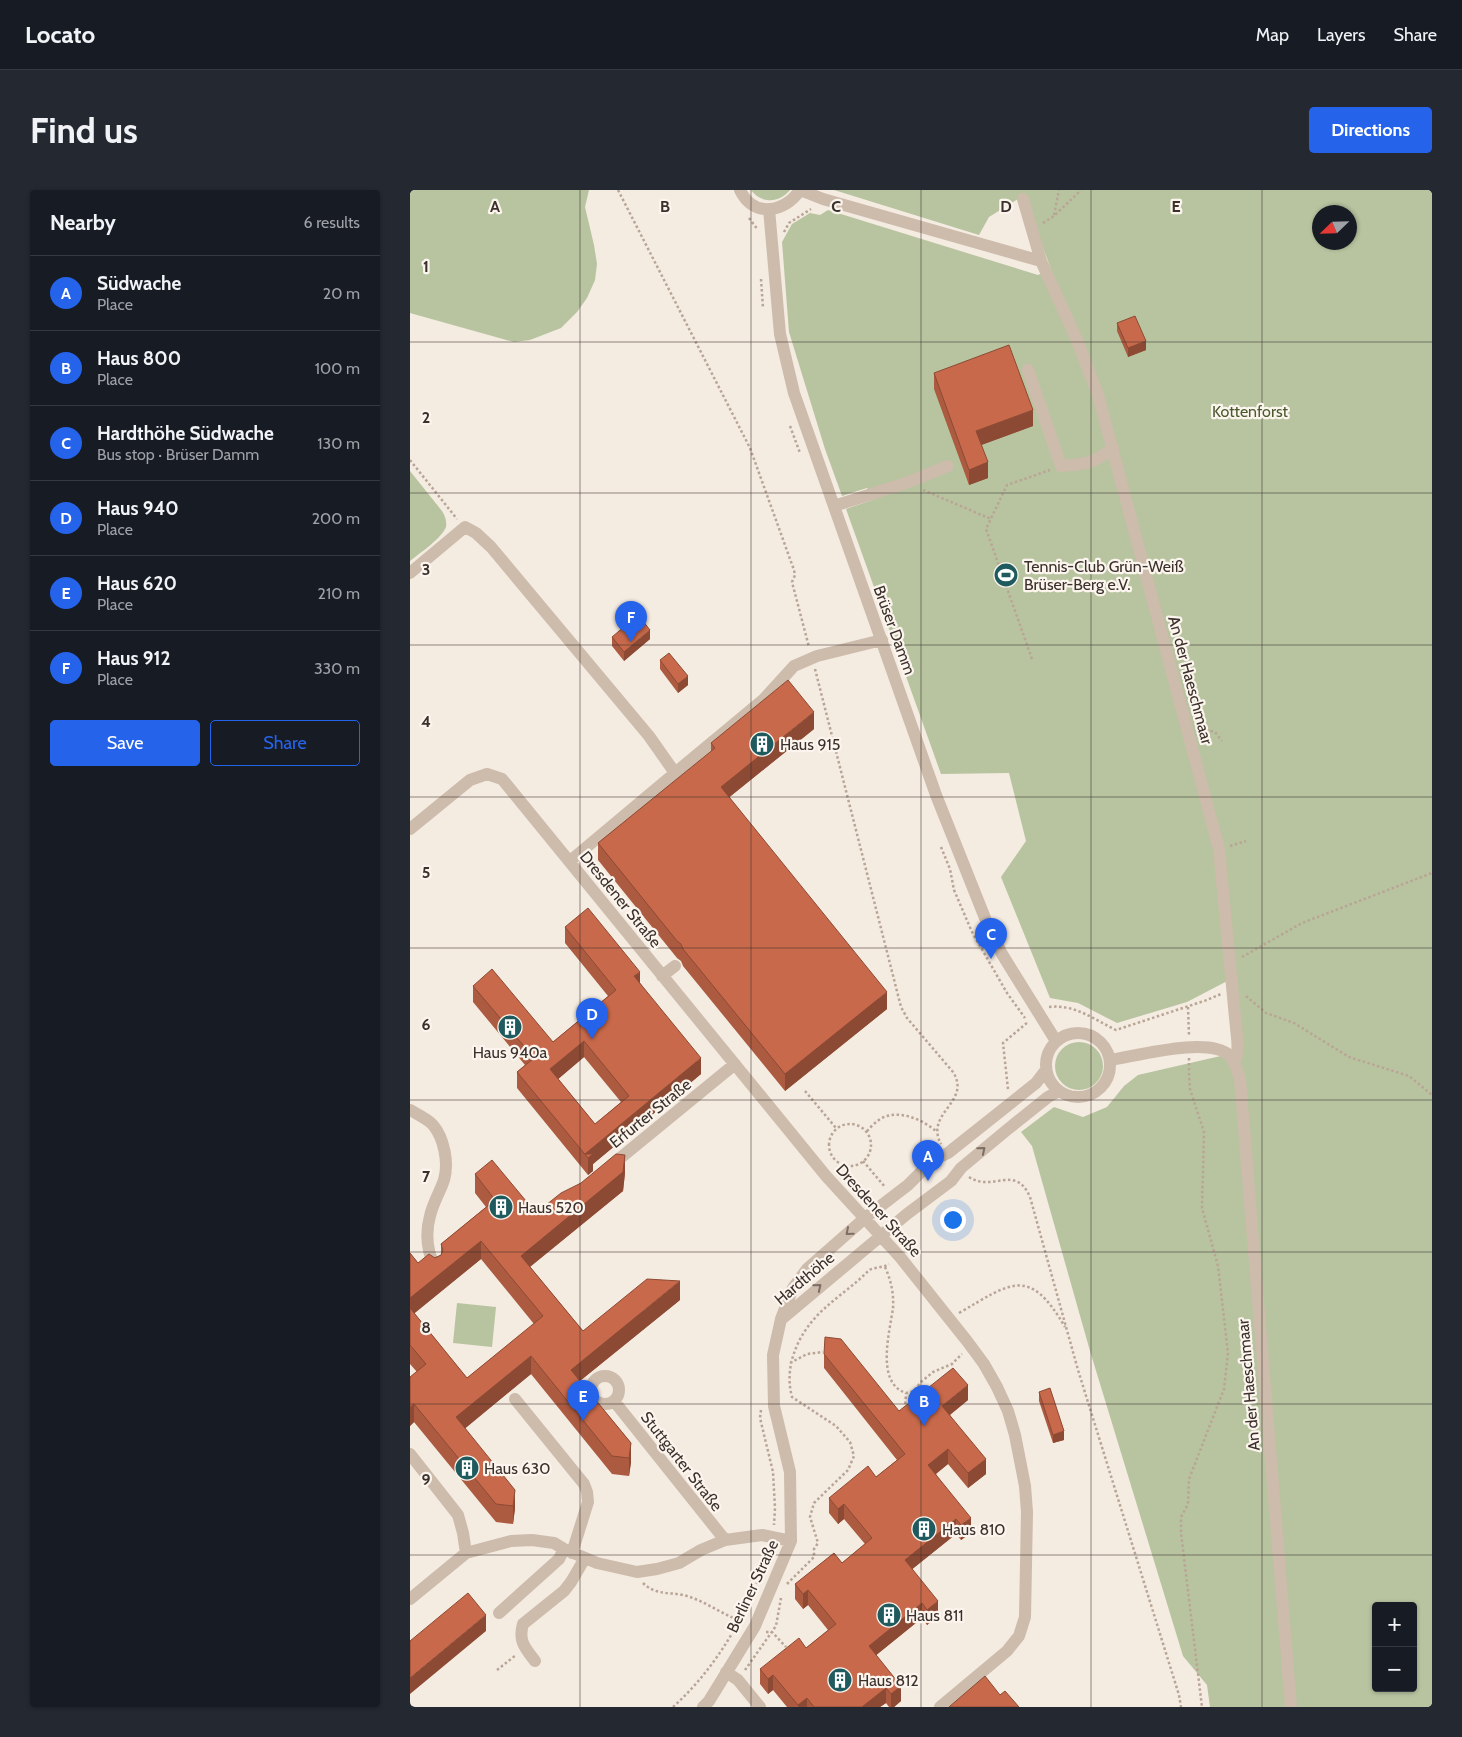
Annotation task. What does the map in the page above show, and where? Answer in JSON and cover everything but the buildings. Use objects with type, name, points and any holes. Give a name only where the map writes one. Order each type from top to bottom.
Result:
[{"type":"street","points":[[740,190],[749,202],[758,207],[769,209],[779,208],[788,204],[800,190],[823,199],[1041,261]]},
{"type":"street","name":"An der Haeschmaar","points":[[1022,198],[1041,261],[1098,395],[1218,849],[1231,963],[1237,1052],[1237,1058],[1234,1062],[1241,1089],[1291,1707]]},
{"type":"street","name":"Brüser Damm","points":[[769,209],[780,334],[794,393],[936,795],[987,923],[1002,954],[1056,1041]]},
{"type":"street","points":[[1028,370],[1061,466],[1088,464],[1096,461],[1113,448]]},
{"type":"street","points":[[834,506],[906,483],[948,466]]},
{"type":"street","points":[[410,573],[465,527],[476,533],[491,547],[649,736],[675,773]]},
{"type":"street","points":[[570,861],[764,699],[794,666],[812,658],[882,640]]},
{"type":"street","name":"Dresdener Straße","points":[[410,829],[470,780],[487,774],[502,779],[826,1176],[900,1257],[950,1318],[997,1387],[1008,1411],[1021,1460],[1025,1486],[1027,1512],[1025,1617],[1019,1636],[1007,1651],[940,1707]]},
{"type":"street","points":[[662,976],[675,966]]},
{"type":"street","points":[[1077,1032],[1089,1034],[1099,1040],[1107,1049],[1110,1060],[1108,1079],[1095,1093],[1086,1097],[1077,1098],[1059,1092],[1050,1082],[1046,1070],[1048,1054],[1056,1041],[1066,1035],[1077,1032]]},
{"type":"street","points":[[1110,1060],[1190,1046],[1207,1046],[1228,1054],[1234,1062]]},
{"type":"street","name":"Erfurter Straße","points":[[606,1170],[735,1064]]},
{"type":"street","name":"Hardthöhe","points":[[781,1319],[793,1288],[807,1269],[865,1218],[908,1185],[932,1162],[948,1153],[1012,1102],[1036,1082],[1046,1070]]},
{"type":"street","name":"Hardthöhe","points":[[781,1319],[950,1181],[960,1168],[1048,1097],[1059,1092]]},
{"type":"street","points":[[1012,1102],[1024,1116]]},
{"type":"street","points":[[410,1110],[432,1124],[441,1141],[445,1156],[445,1178],[430,1216],[427,1240],[429,1254],[435,1268]]},
{"type":"street","points":[[948,1153],[960,1168]]},
{"type":"street","name":"Berliner Straße","points":[[703,1707],[709,1701],[755,1626],[791,1541],[790,1472],[774,1406],[774,1355],[781,1319]]},
{"type":"street","points":[[498,1613],[568,1551],[588,1502],[584,1484],[515,1399]]},
{"type":"street","name":"Stuttgarter Straße","points":[[614,1402],[725,1540]]},
{"type":"street","points":[[410,1454],[458,1515],[466,1553]]},
{"type":"street","points":[[410,1599],[466,1553],[511,1541],[532,1540],[554,1543],[596,1563],[637,1572],[679,1563],[701,1550],[725,1540],[762,1535],[791,1541]]},
{"type":"street","points":[[535,1661],[521,1640],[521,1631],[524,1624],[564,1591],[572,1582],[585,1558]]},
{"type":"street","points":[[726,1672],[738,1680],[760,1707]]},
{"type":"path","points":[[618,190],[750,448],[794,570],[795,574],[792,582],[901,1007],[907,1018],[953,1072],[958,1081],[957,1094],[939,1120],[937,1132],[939,1140],[948,1153]]},
{"type":"path","points":[[1054,216],[1059,190]]},
{"type":"path","points":[[1031,230],[1054,216],[1081,190]]},
{"type":"path","points":[[780,232],[784,232],[789,223],[808,210],[816,208]]},
{"type":"path","points":[[410,460],[465,527]]},
{"type":"path","points":[[1032,659],[986,529],[1007,485],[1061,466]]},
{"type":"path","points":[[906,483],[991,519]]},
{"type":"path","points":[[1190,742],[1207,730],[1215,732],[1222,741]]},
{"type":"path","points":[[1231,963],[1302,923],[1432,873]]},
{"type":"path","points":[[1202,1707],[1181,1533],[1181,1517],[1188,1504],[1189,1479],[1224,1389],[1228,1353],[1218,1266],[1202,1208],[1204,1132],[1190,1089],[1188,1007],[1221,994],[1231,981],[1266,1013],[1294,1023],[1349,1057],[1409,1076],[1432,1095]]},
{"type":"path","points":[[1012,1102],[1009,1094],[1003,1043],[1028,1022]]},
{"type":"path","points":[[805,1091],[836,1128]]},
{"type":"path","points":[[867,1131],[880,1119],[897,1115],[915,1119],[937,1132]]},
{"type":"path","points":[[844,1124],[854,1124],[867,1131],[871,1144],[869,1154],[861,1163],[854,1166],[846,1166],[836,1161],[829,1149],[830,1137],[836,1128],[844,1124]]},
{"type":"path","points":[[960,1168],[978,1182],[1014,1180],[1024,1185],[1030,1197],[1080,1379],[1179,1695],[1181,1707]]},
{"type":"path","points":[[785,1586],[814,1557],[814,1549],[818,1543],[810,1516],[814,1503],[848,1470],[854,1456],[850,1442],[836,1426],[792,1397],[789,1378],[790,1363],[801,1337],[823,1309],[869,1270],[885,1267],[900,1257]]},
{"type":"path","points":[[885,1267],[893,1293],[886,1363],[893,1382],[900,1390],[906,1393],[914,1391],[921,1382],[934,1372],[952,1364],[971,1347]]},
{"type":"path","points":[[950,1318],[1002,1288],[1020,1284],[1030,1287],[1041,1294],[1067,1330]]},
{"type":"path","points":[[790,1363],[806,1354],[823,1352]]},
{"type":"path","points":[[905,1410],[906,1393]]},
{"type":"path","points":[[673,1707],[707,1670],[724,1647],[755,1589],[770,1551],[775,1508],[772,1472],[760,1418],[762,1409],[774,1406],[792,1397]]},
{"type":"path","points":[[637,1572],[643,1584],[652,1590],[661,1594],[682,1595],[694,1598],[765,1632],[772,1632],[786,1647]]},
{"type":"path","points":[[738,1680],[772,1632],[778,1620],[784,1590]]},
{"type":"path","points":[[498,1670],[525,1648]]},
{"type":"green space","points":[[410,190],[589,190],[585,207],[597,264],[595,280],[587,298],[577,312],[561,328],[530,340],[514,342],[410,313]]},
{"type":"green space","points":[[751,190],[790,190],[776,199],[765,200],[755,195]]},
{"type":"green space","name":"Kottenforst","points":[[834,190],[1432,190],[1432,1707],[1210,1707],[1207,1685],[1183,1656],[1090,1351],[1032,1146],[1021,1132],[1054,1107],[1083,1117],[1107,1107],[1124,1086],[1138,1075],[1238,1052],[1233,978],[1187,1002],[1117,1023],[1078,1003],[1050,998],[1001,877],[1026,841],[1009,773],[941,774],[846,509],[875,499],[867,488],[842,496],[825,449],[789,332],[782,242],[792,224],[810,213],[820,215],[828,210],[1038,275],[1051,269],[1035,227],[1018,199],[989,217],[979,235]]},
{"type":"green space","points":[[410,471],[442,511],[446,519],[446,527],[425,550],[410,561]]},
{"type":"green space","points":[[1074,1042],[1084,1042],[1096,1049],[1103,1061],[1103,1071],[1096,1083],[1084,1090],[1074,1090],[1066,1086],[1059,1079],[1055,1071],[1055,1061],[1059,1053],[1066,1046]]},
{"type":"green space","points":[[457,1303],[496,1307],[492,1347],[453,1343]]},
{"type":"place","name":"Tennis-Club Grün-Weiß Brüser-Berg e.V.","points":[[1006,575]]},
{"type":"place","name":"Haus 912","points":[[631,642]]},
{"type":"place","name":"Haus 915","points":[[762,744]]},
{"type":"place","name":"Hardthöhe Südwache","points":[[991,959]]},
{"type":"place","name":"Haus 940a","points":[[510,1027]]},
{"type":"place","name":"Haus 940","points":[[592,1039]]},
{"type":"place","name":"Südwache","points":[[928,1181]]},
{"type":"place","name":"Haus 520","points":[[501,1207]]},
{"type":"place","name":"Haus 620","points":[[583,1421]]},
{"type":"place","name":"Haus 800","points":[[924,1426]]},
{"type":"place","name":"Haus 630","points":[[467,1468]]},
{"type":"place","name":"Haus 810","points":[[924,1529]]},
{"type":"place","name":"Haus 811","points":[[889,1615]]},
{"type":"place","name":"Haus 812","points":[[840,1680]]}]
